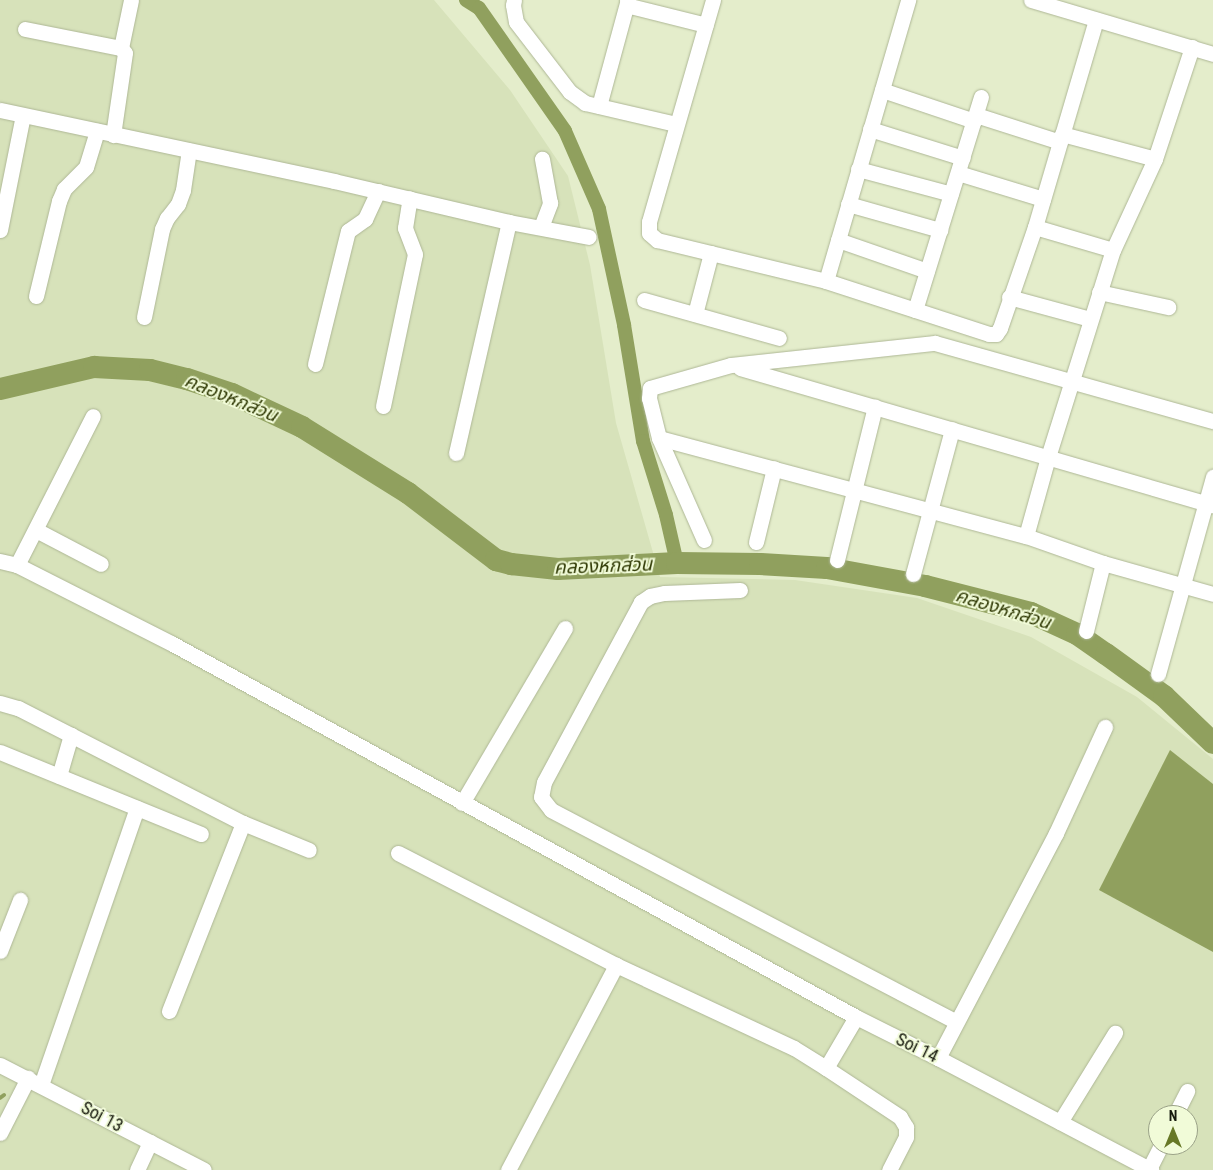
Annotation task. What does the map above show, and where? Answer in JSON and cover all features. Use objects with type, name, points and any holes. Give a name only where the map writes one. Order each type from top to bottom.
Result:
[{"type":"street","points":[[113,134],[124,53],[121,48],[131,0]]},
{"type":"street","points":[[514,0],[516,22],[570,92],[585,103],[676,124]]},
{"type":"street","points":[[713,0],[649,222],[649,233],[657,240],[826,281],[989,334],[996,334],[1000,328],[1009,297],[1035,227],[1096,20]]},
{"type":"street","points":[[826,281],[908,0]]},
{"type":"street","points":[[1031,0],[1077,7],[1096,20],[1213,54]]},
{"type":"street","points":[[598,106],[627,1]]},
{"type":"street","points":[[627,1],[630,6],[706,25]]},
{"type":"street","points":[[25,29],[121,48]]},
{"type":"street","points":[[1026,536],[1048,457],[1112,250],[1155,159],[1192,47]]},
{"type":"street","points":[[882,90],[975,118],[1155,159]]},
{"type":"street","points":[[915,310],[982,97]]},
{"type":"street","points":[[0,110],[410,198],[509,222],[589,237]]},
{"type":"street","points":[[0,230],[23,116]]},
{"type":"street","points":[[870,129],[963,158]]},
{"type":"street","points":[[36,296],[59,201],[64,189],[86,167],[97,131]]},
{"type":"street","points":[[144,317],[162,228],[178,204],[183,190],[189,150]]},
{"type":"street","points":[[541,227],[550,203],[542,159]]},
{"type":"street","points":[[858,169],[951,194]]},
{"type":"street","points":[[958,174],[1043,199]]},
{"type":"street","points":[[315,364],[348,231],[364,219],[378,191]]},
{"type":"street","points":[[382,406],[415,254],[405,228],[410,198]]},
{"type":"street","points":[[848,204],[940,230]]},
{"type":"street","points":[[456,453],[509,222]]},
{"type":"street","points":[[1035,227],[1112,250]]},
{"type":"street","points":[[838,240],[927,271]]},
{"type":"street","points":[[696,314],[711,253]]},
{"type":"street","points":[[1099,292],[1168,307]]},
{"type":"street","points":[[1009,297],[1090,319]]},
{"type":"street","points":[[644,300],[779,338]]},
{"type":"street","points":[[704,540],[659,438],[649,398],[650,388],[731,366],[935,343],[1213,421]]},
{"type":"street","points":[[731,366],[1209,504]]},
{"type":"street","points":[[837,560],[875,407]]},
{"type":"street","points":[[18,565],[93,416]]},
{"type":"street","points":[[913,574],[952,429]]},
{"type":"street","points":[[659,438],[931,509],[1026,536],[1103,563],[1213,594]]},
{"type":"street","points":[[756,542],[774,468]]},
{"type":"street","points":[[1158,674],[1209,504],[1213,477]]},
{"type":"street","points":[[36,530],[101,564]]},
{"type":"street","name":"Soi 14","points":[[0,561],[18,565],[171,643],[856,1018],[938,1058],[1150,1169]]},
{"type":"street","points":[[1086,631],[1103,563]]},
{"type":"street","points":[[740,590],[664,593],[650,596],[641,602],[544,782],[541,797],[551,810],[956,1022]]},
{"type":"street","points":[[462,803],[565,628]]},
{"type":"street","points":[[0,703],[18,708],[243,823],[310,850]]},
{"type":"street","points":[[938,1058],[1056,833],[1105,727]]},
{"type":"street","points":[[59,776],[71,735]]},
{"type":"street","points":[[0,752],[201,834]]},
{"type":"street","points":[[0,1133],[35,1082],[137,808]]},
{"type":"street","points":[[169,1011],[243,823]]},
{"type":"street","points":[[398,853],[616,964],[794,1048],[826,1068],[900,1117],[906,1127],[906,1137],[889,1170]]},
{"type":"street","points":[[0,952],[20,900]]},
{"type":"street","points":[[508,1170],[616,964]]},
{"type":"street","points":[[826,1068],[856,1018]]},
{"type":"street","points":[[1060,1122],[1115,1033]]},
{"type":"street","name":"Soi 13","points":[[0,1065],[204,1170]]},
{"type":"street","points":[[1180,1105],[1187,1091]]},
{"type":"street","points":[[136,1170],[150,1142]]},
{"type":"street","points":[[1150,1169],[1156,1155]]},
{"type":"shaded area","points":[[0,0],[434,0],[510,90],[568,176],[590,265],[616,423],[660,577],[795,580],[917,598],[1031,637],[1137,697],[1213,759],[1213,1170],[0,1170]]},
{"type":"shaded area","points":[[1170,750],[1213,784],[1213,952],[1099,890]]},
{"type":"waterway","points":[[466,0],[479,8],[565,131],[599,209],[624,325],[643,441],[666,515],[677,563]]},
{"type":"waterway","name":"คลองหกส่วน","points":[[0,389],[94,367],[150,370],[187,379],[232,394],[302,427],[408,493],[496,560],[511,564],[558,569],[677,563],[760,564],[827,568],[925,586],[1031,613],[1077,634],[1106,654],[1164,696],[1213,743]]},
{"type":"waterway","points":[[0,1098],[4,1095]]}]
